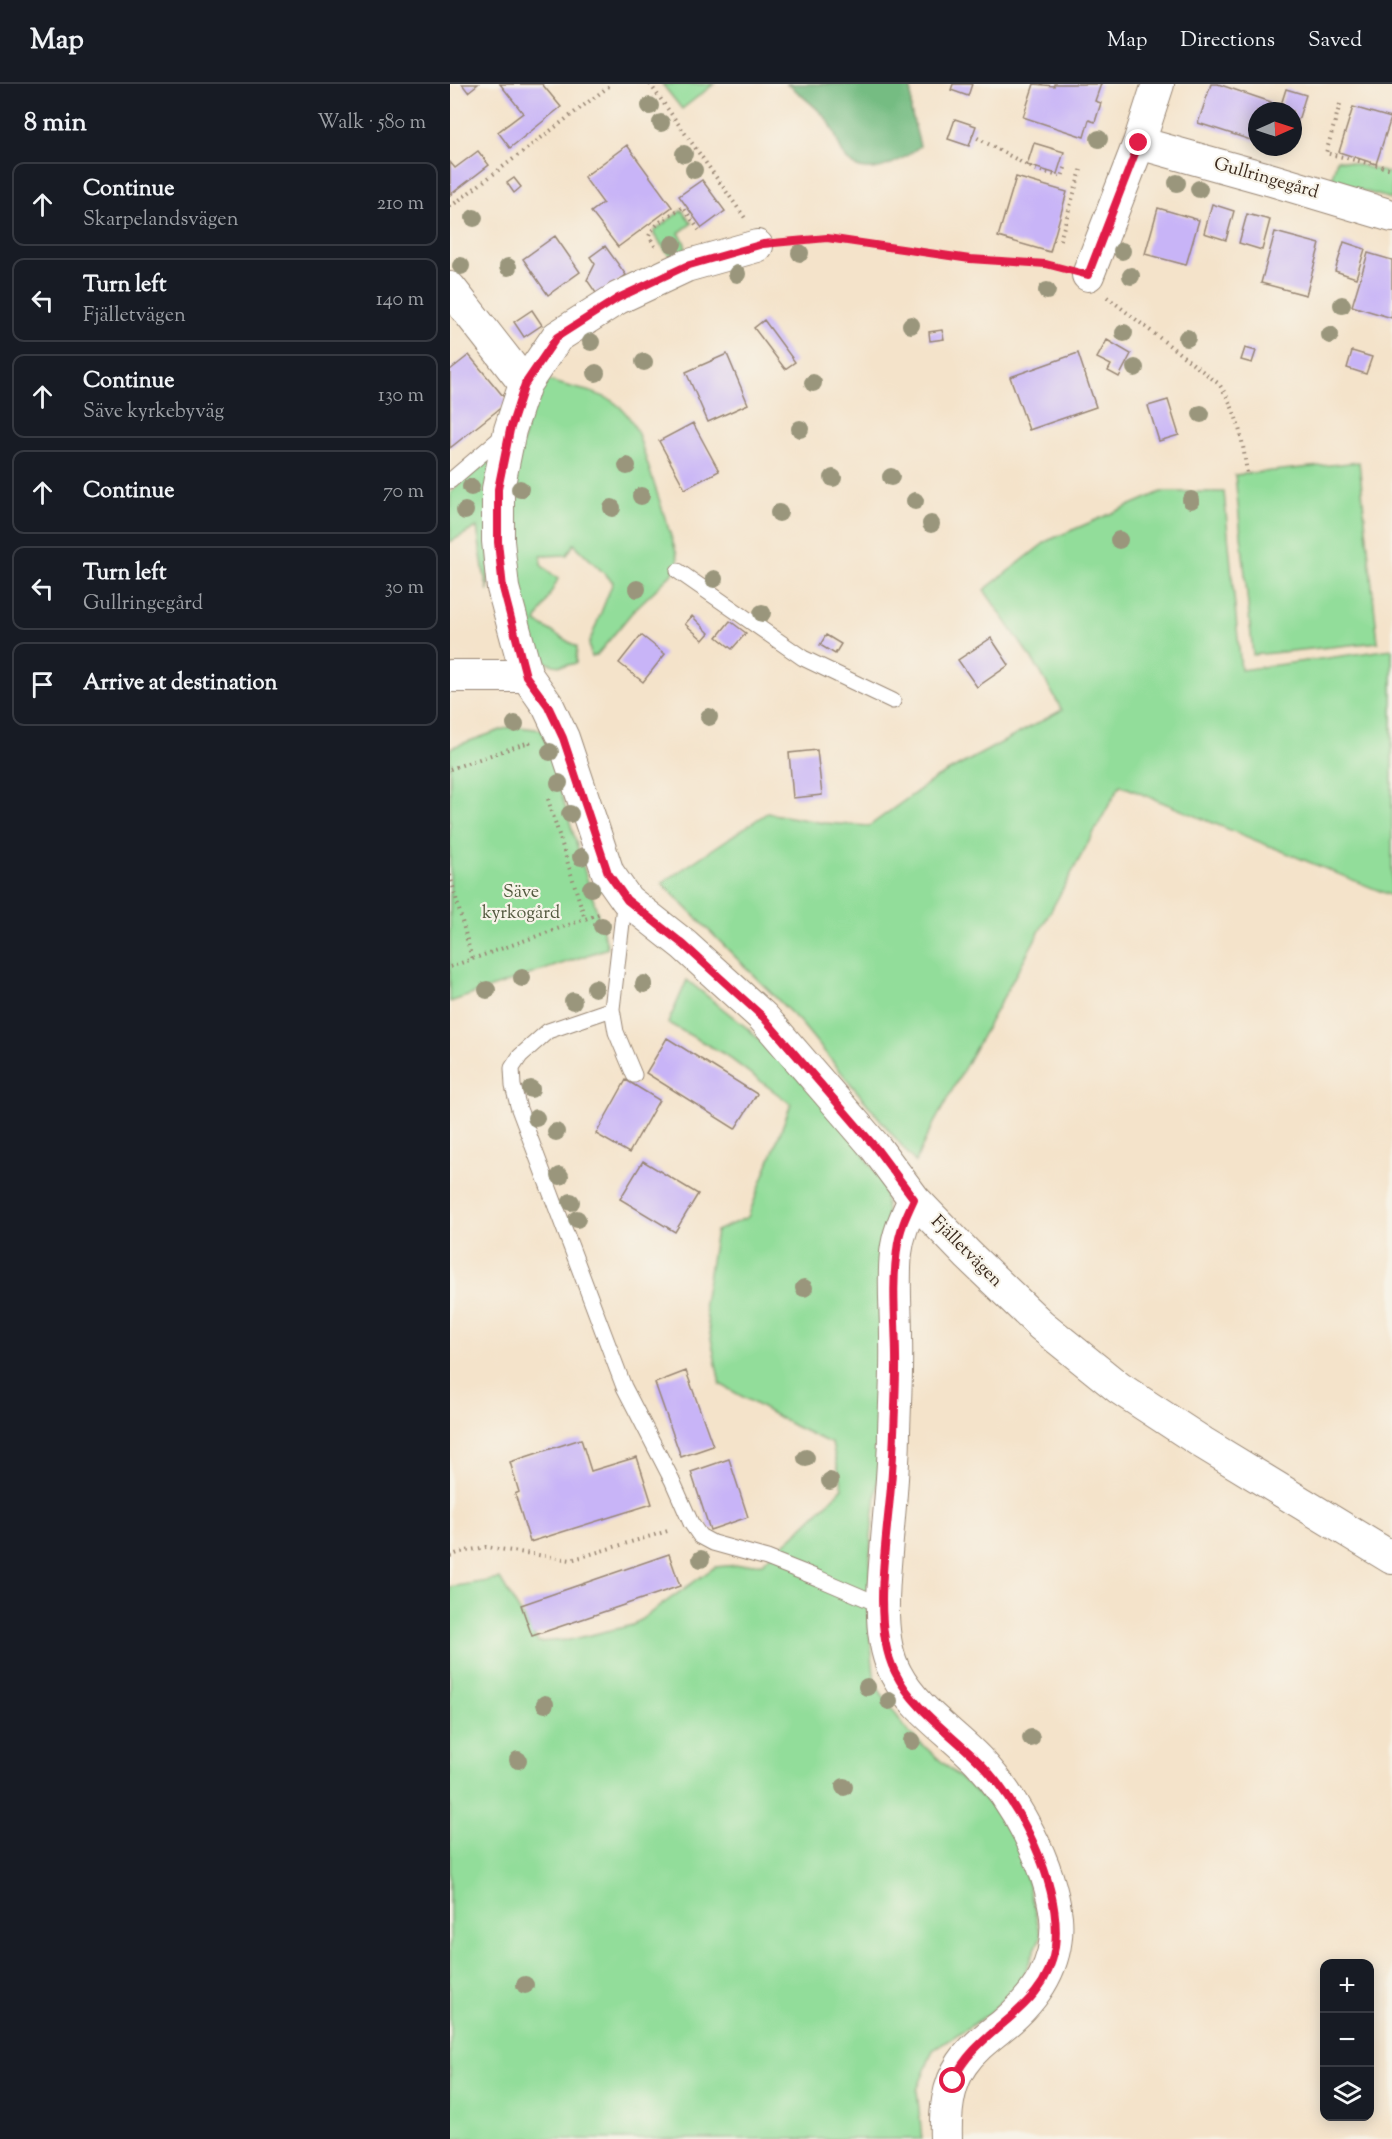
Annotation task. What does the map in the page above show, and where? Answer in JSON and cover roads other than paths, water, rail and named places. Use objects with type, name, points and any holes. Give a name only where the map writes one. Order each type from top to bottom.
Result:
[{"type":"street","points":[[1088,275],[1139,143],[1158,84]]},
{"type":"street","name":"Gullringegård","points":[[1139,143],[1392,216]]},
{"type":"street","points":[[450,676],[526,676],[503,588],[498,542],[498,489],[510,430],[525,384],[557,337],[618,298],[672,272],[760,245]]},
{"type":"street","points":[[450,288],[525,384]]},
{"type":"street","name":"Fjälletvägen","points":[[526,676],[548,706],[563,738],[608,873],[625,907],[684,945],[763,1017],[876,1148],[914,1199],[1041,1325],[1119,1388],[1203,1443],[1392,1558]]},
{"type":"street","points":[[914,1199],[900,1231],[894,1276],[896,1369],[894,1446],[883,1606],[884,1633],[899,1679],[920,1707],[977,1760],[1012,1804],[1040,1862],[1052,1896],[1056,1918],[1054,1950],[1044,1982],[1022,2009],[976,2046],[957,2072],[948,2098],[946,2139]]},
{"type":"lane","points":[[450,481],[510,430]]},
{"type":"lane","points":[[678,571],[803,658],[893,701]]},
{"type":"lane","points":[[625,907],[612,1009],[616,1032],[634,1075]]},
{"type":"lane","points":[[612,1009],[548,1031],[520,1056],[512,1068],[513,1086],[519,1109],[624,1387],[672,1480],[691,1523],[700,1536],[713,1543],[767,1558],[883,1606]]},
{"type":"park label","name":"Säve kyrkogård","points":[[521,903]]}]
